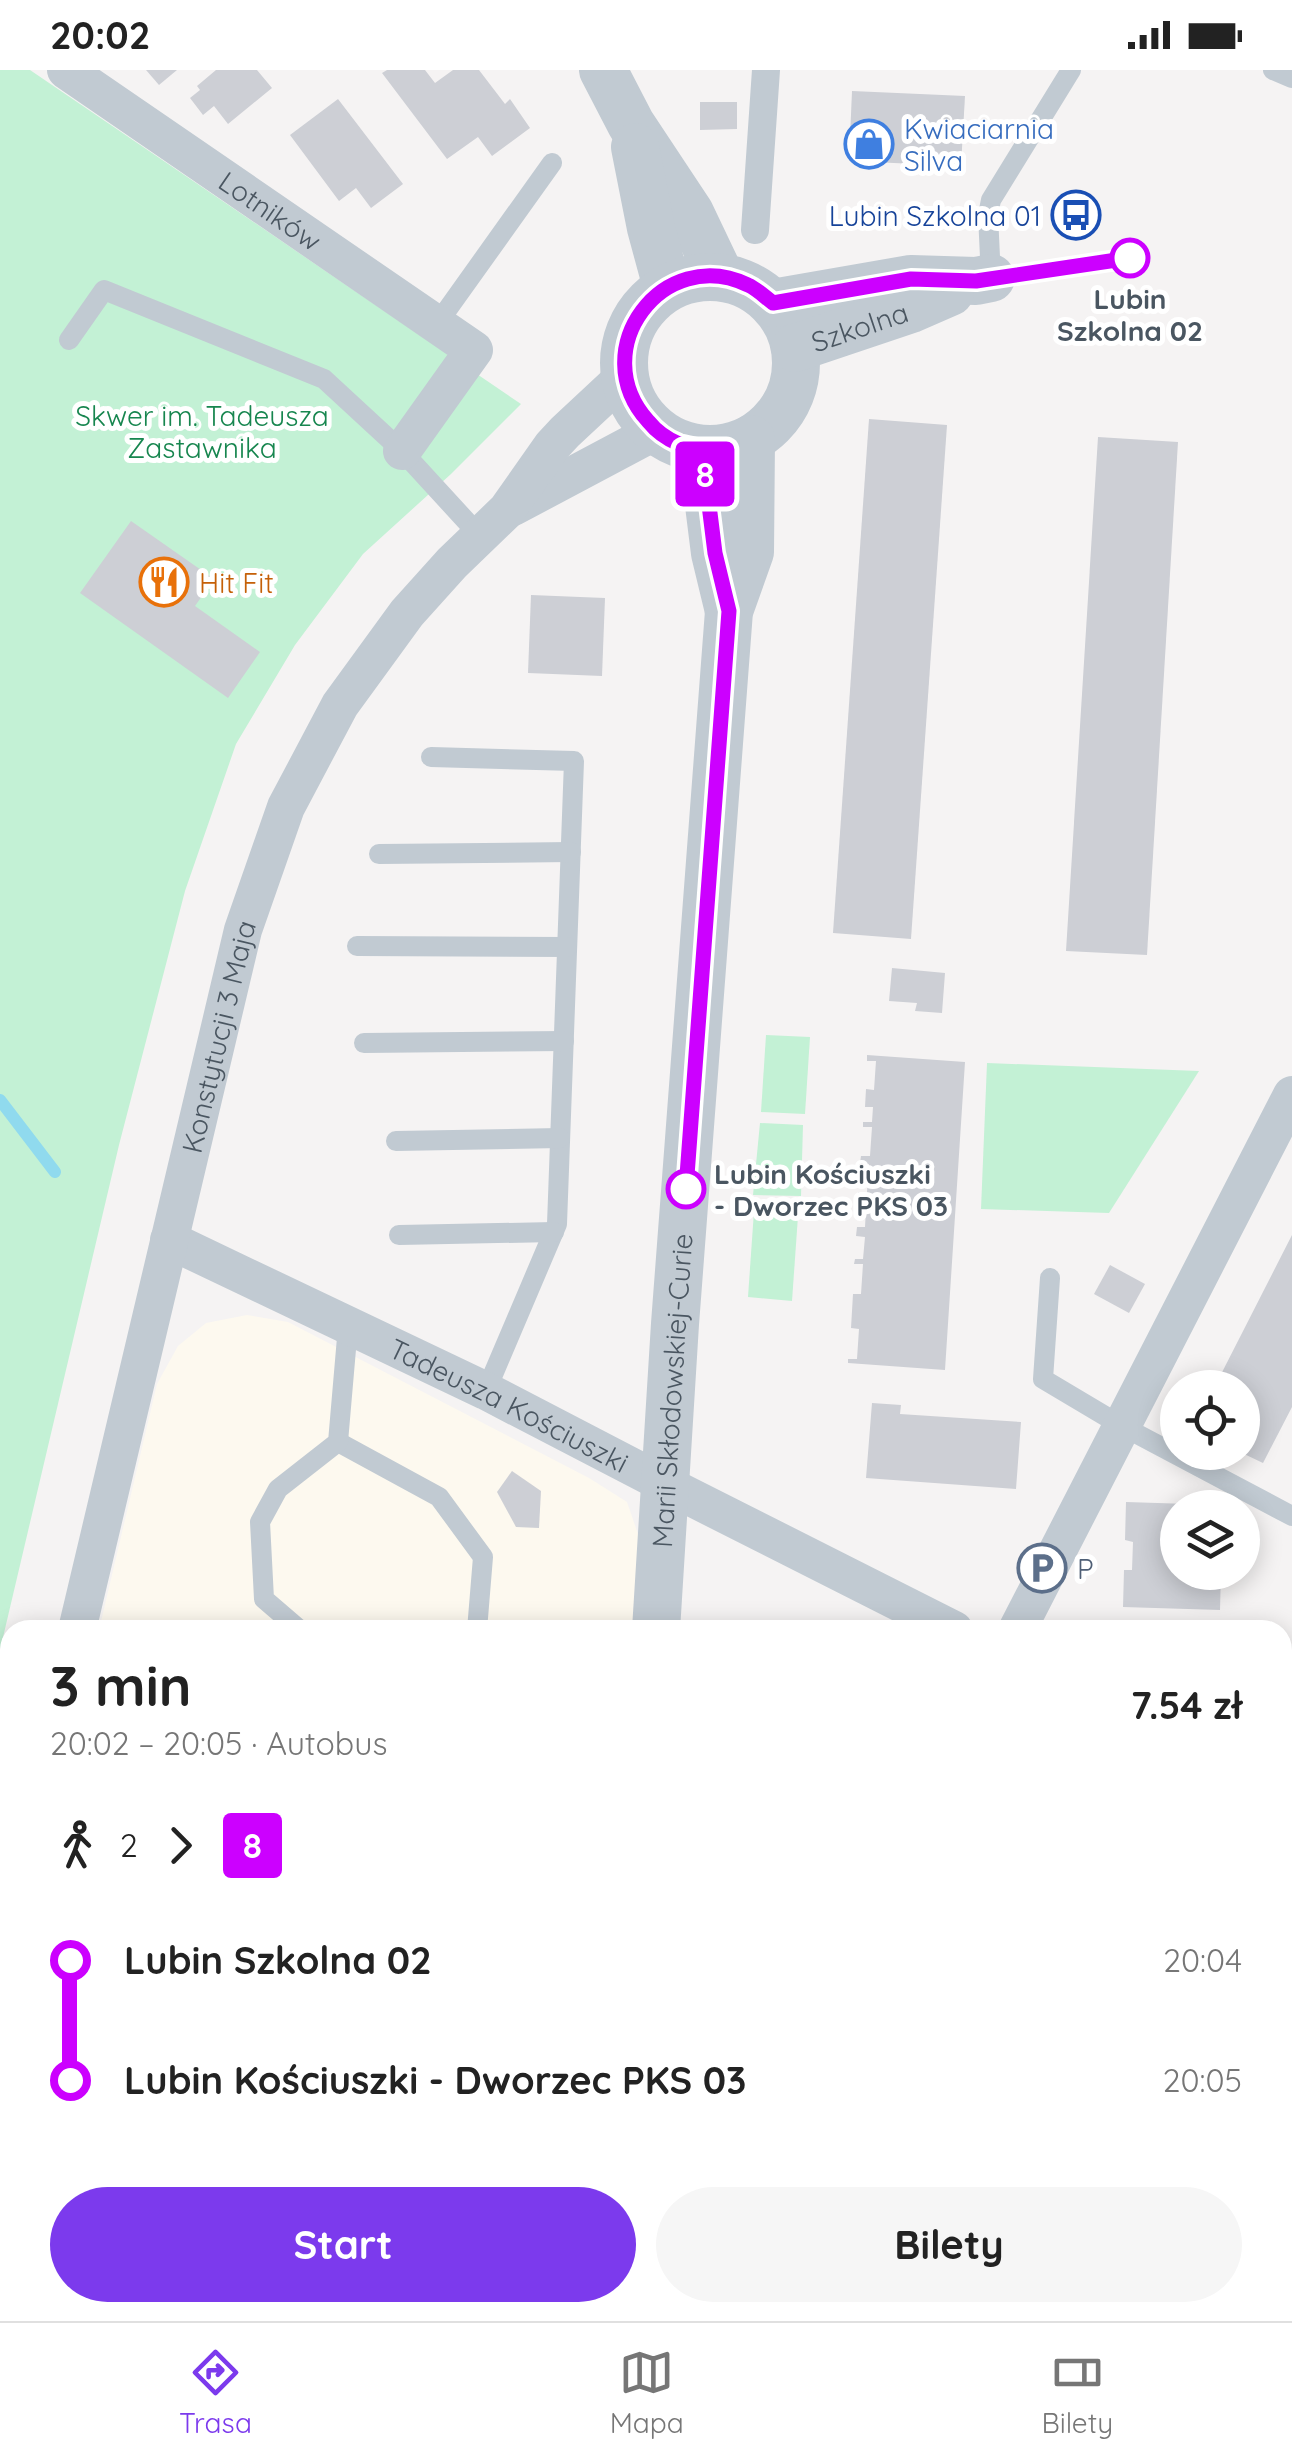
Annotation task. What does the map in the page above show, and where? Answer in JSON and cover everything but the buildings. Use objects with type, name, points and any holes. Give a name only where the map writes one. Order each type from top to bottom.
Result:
[{"type":"street","name":"Lotników","points":[[66,70],[474,350],[402,451]]},
{"type":"street","points":[[603,70],[630,124],[690,213],[720,276]]},
{"type":"street","points":[[754,230],[766,70]]},
{"type":"street","points":[[630,124],[667,287]]},
{"type":"street","points":[[720,276],[748,285],[773,303],[788,324],[796,348],[794,384],[779,416],[751,439],[727,448],[702,449],[678,444],[656,431],[635,407],[624,377],[626,342],[640,310],[667,287],[692,278],[720,276]]},
{"type":"street","name":"Szkolna","points":[[773,303],[911,279],[983,280]]},
{"type":"street","name":"Szkolna","points":[[796,348],[983,280]]},
{"type":"street","name":"Konstytucji 3 Maja","points":[[79,1620],[243,930],[286,808],[340,705],[407,614],[493,523],[552,446],[624,377]]},
{"type":"street","name":"Konstytucji 3 Maja","points":[[493,523],[656,431]]},
{"type":"street","name":"Marii Skłodowskiej-Curie","points":[[657,1620],[729,611],[750,552],[751,439]]},
{"type":"street","name":"Marii Skłodowskiej-Curie","points":[[702,449],[715,553],[729,611]]},
{"type":"street","points":[[1022,1620],[1292,1095]]},
{"type":"street","name":"Tadeusza Kościuszki","points":[[169,1240],[486,1391],[934,1620]]},
{"type":"lane","points":[[983,280],[991,200],[1071,70]]},
{"type":"lane","points":[[1273,70],[1292,78]]},
{"type":"lane","points":[[436,324],[552,163]]},
{"type":"lane","points":[[68,340],[104,290],[324,379],[402,451],[493,523]]},
{"type":"lane","points":[[431,757],[574,761],[558,1224],[486,1391]]},
{"type":"lane","points":[[379,854],[571,852]]},
{"type":"lane","points":[[357,946],[567,947]]},
{"type":"lane","points":[[364,1044],[564,1042]]},
{"type":"lane","points":[[396,1141],[560,1138]]},
{"type":"lane","points":[[399,1235],[554,1232]]},
{"type":"lane","points":[[1050,1278],[1043,1379],[1122,1426],[1292,1516]]},
{"type":"lane","points":[[288,1620],[264,1600],[260,1522],[278,1488],[338,1442],[348,1326]]},
{"type":"lane","points":[[338,1442],[439,1497],[482,1557],[478,1620]]},
{"type":"shaded area","points":[[247,1315],[288,1322],[589,1478],[627,1502],[639,1537],[633,1620],[101,1620],[157,1384],[178,1346],[206,1323]]},
{"type":"green space","name":"Skwer im. Tadeusza Zastawnika","points":[[0,70],[30,70],[521,404],[363,554],[295,645],[236,744],[185,891],[119,1145],[7,1620],[0,1620]]},
{"type":"green space","points":[[766,1035],[810,1037],[805,1114],[761,1112]]},
{"type":"green space","points":[[987,1063],[1199,1071],[1109,1213],[981,1209]]},
{"type":"green space","points":[[760,1123],[803,1125],[801,1196],[753,1195]]},
{"type":"green space","points":[[754,1211],[798,1216],[792,1301],[748,1297]]},
{"type":"waterway","points":[[0,1100],[55,1172]]},
{"type":"bus line","name":"8","points":[[686,1189],[729,611],[715,553],[702,449],[678,444],[656,431],[635,407],[624,377],[626,342],[640,310],[667,287],[692,278],[720,276],[748,285],[773,303],[911,279],[976,281],[1130,258]]},
{"type":"place","name":"Kwiaciarnia Silva","points":[[869,144]]},
{"type":"place","name":"Lubin Szkolna 01","points":[[1076,215]]},
{"type":"place","name":"Lubin Szkolna 02","points":[[1130,258]]},
{"type":"place","name":"Hit Fit","points":[[164,582]]},
{"type":"place","name":"Lubin Kościuszki - Dworzec PKS 03","points":[[686,1189]]},
{"type":"place","name":"P","points":[[1042,1568]]}]
